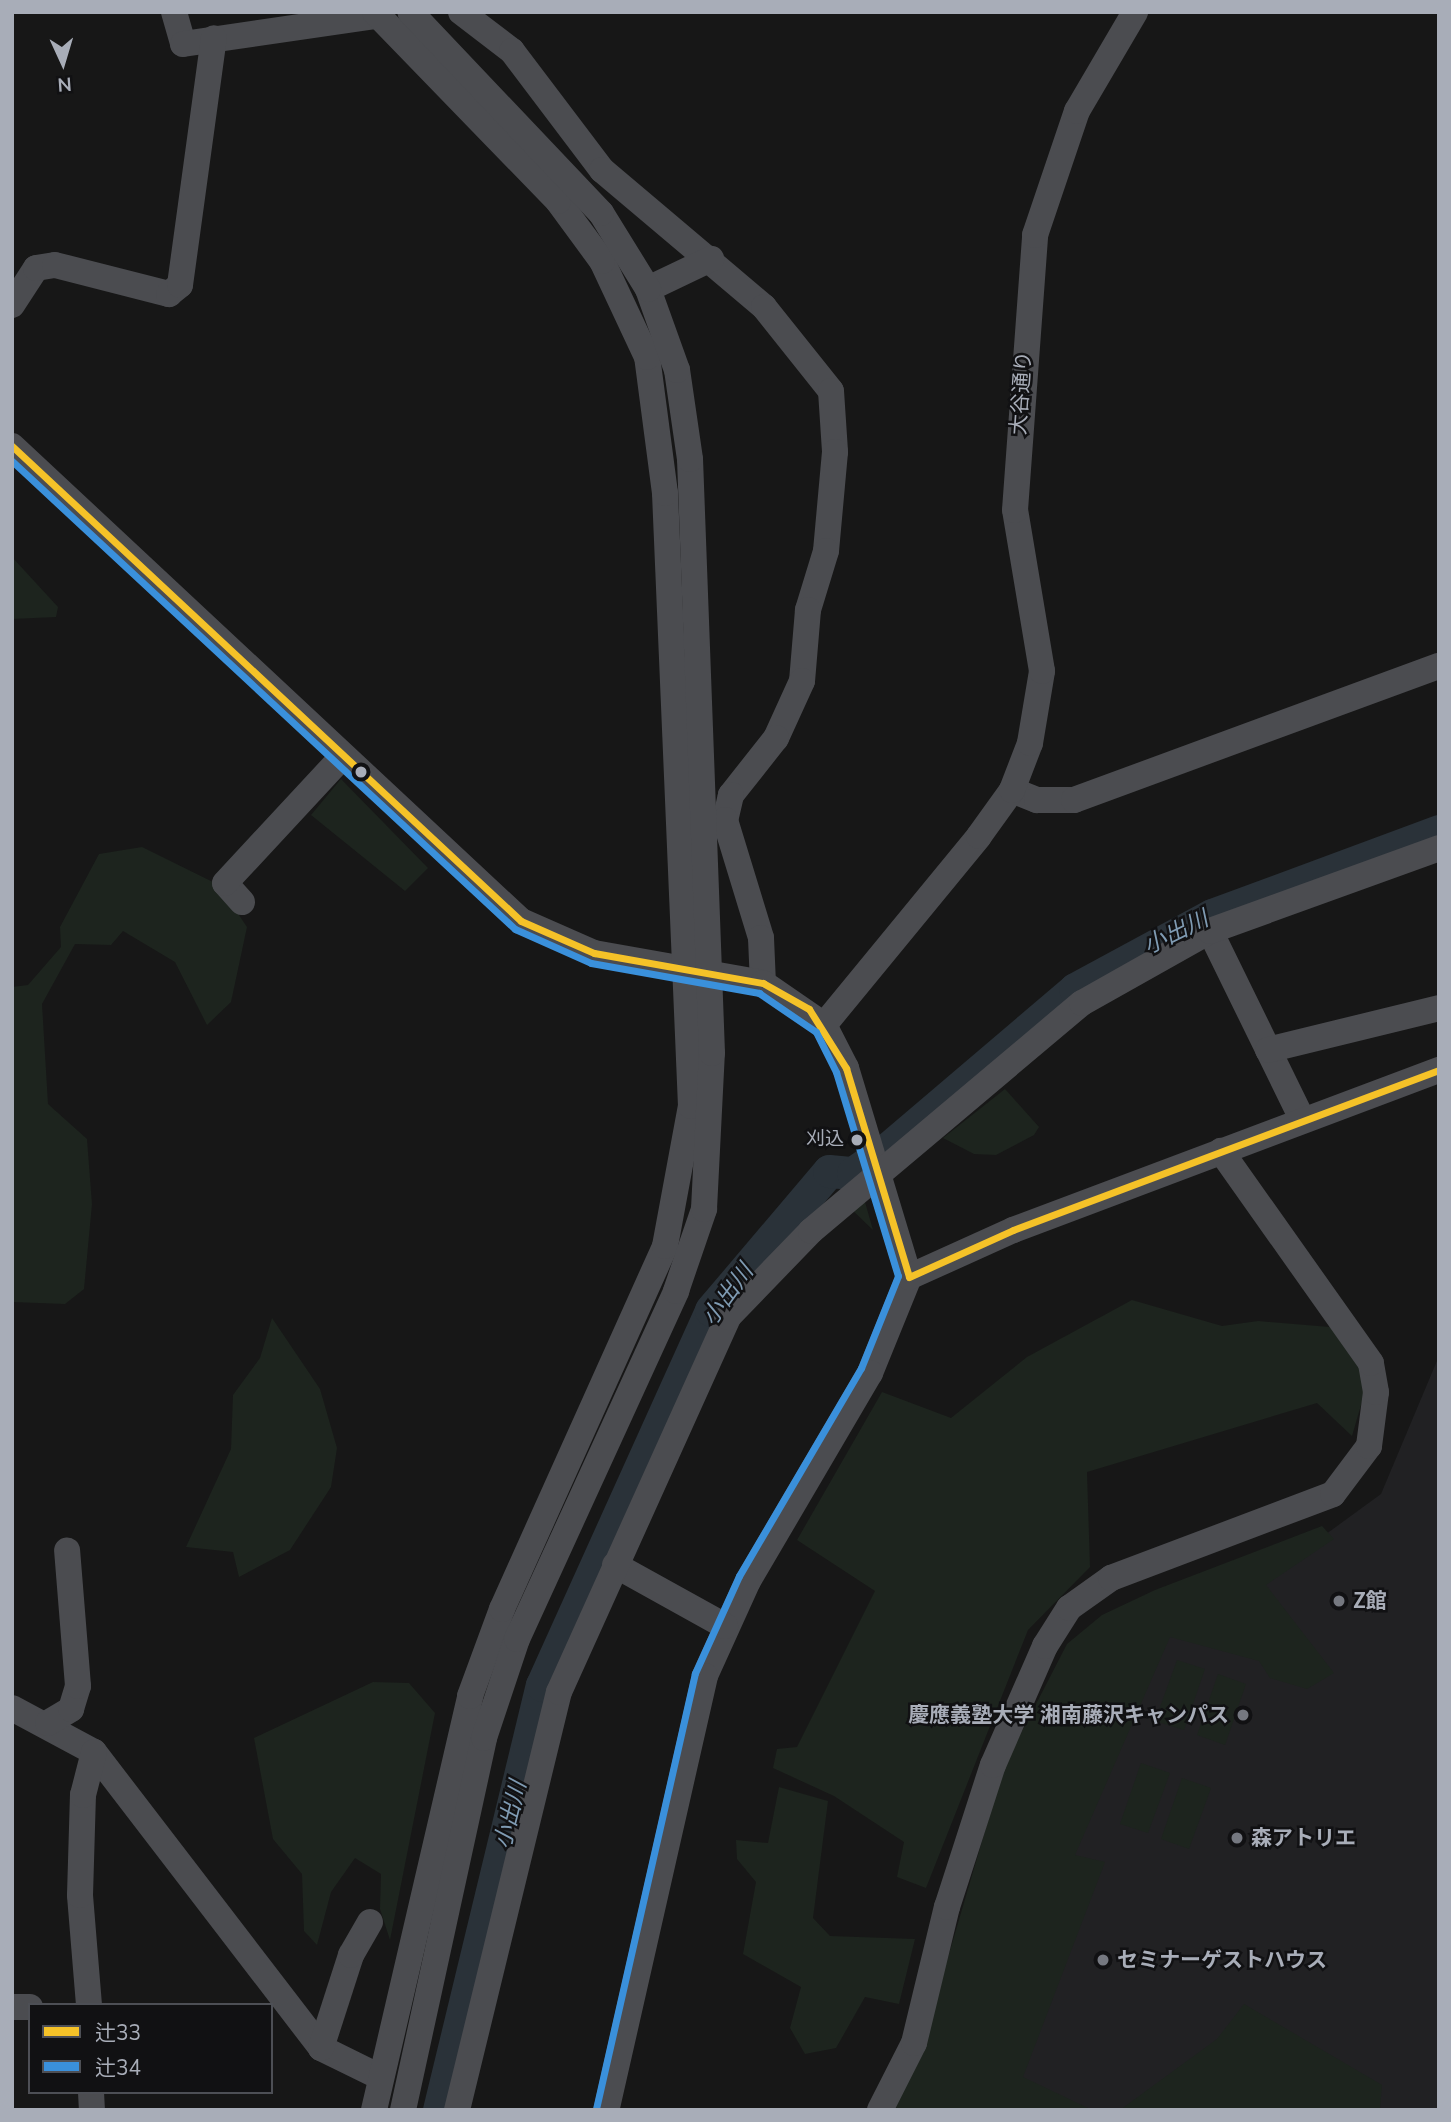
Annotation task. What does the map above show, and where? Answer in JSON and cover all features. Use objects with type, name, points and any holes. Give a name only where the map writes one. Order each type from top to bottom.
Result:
[{"type":"street","points":[[174,12],[183,44],[376,14],[558,201],[601,261],[647,357],[665,493],[683,971],[691,1106],[665,1246],[502,1609],[470,1696],[374,2110]]},
{"type":"street","points":[[403,2110],[484,1738],[517,1639],[676,1291],[704,1209],[711,1137],[710,975],[690,459],[677,370],[648,289],[601,213],[410,12]]},
{"type":"street","points":[[461,12],[512,51],[602,170],[711,259],[764,307],[831,391],[836,423],[826,551],[808,610],[802,681],[776,738],[731,795],[725,820],[761,939],[763,983]]},
{"type":"street","name":"大谷通り","points":[[1012,790],[1041,698],[1039,643],[1015,510],[1035,235],[1073,121],[1135,12]]},
{"type":"street","points":[[12,305],[36,268],[55,265],[169,294],[180,285],[214,38]]},
{"type":"street","points":[[648,289],[711,259]]},
{"type":"street","points":[[12,446],[521,921],[594,953],[683,971],[763,983],[824,1024],[846,1068],[909,1277],[870,1373],[725,1626],[688,1727],[606,2110]]},
{"type":"street","points":[[824,1024],[1012,790],[1037,800],[1074,800],[1439,666]]},
{"type":"street","points":[[242,902],[225,883],[343,756]]},
{"type":"street","points":[[457,2110],[541,1747],[615,1565],[728,1317],[875,1164],[1082,1003],[1210,931],[1439,848]]},
{"type":"street","points":[[1210,931],[1302,1119]]},
{"type":"street","points":[[1268,1050],[1439,1008]]},
{"type":"street","points":[[909,1277],[1302,1119],[1439,1070]]},
{"type":"street","points":[[880,2110],[914,2043],[947,1907],[993,1765],[1045,1646],[1069,1608],[1111,1578],[1333,1494],[1369,1446],[1376,1392],[1371,1363],[1222,1151]]},
{"type":"street","points":[[48,1723],[71,1709],[78,1686],[67,1550]]},
{"type":"street","points":[[615,1565],[725,1626]]},
{"type":"street","points":[[12,1708],[48,1723],[94,1752],[321,2048],[380,2077]]},
{"type":"street","points":[[89,2003],[80,1895],[83,1795],[94,1752]]},
{"type":"street","points":[[321,2048],[351,1955],[370,1922]]},
{"type":"shaded area","points":[[12,557],[58,607],[56,617],[12,619]]},
{"type":"shaded area","points":[[341,779],[428,868],[405,891],[311,815]]},
{"type":"shaded area","points":[[142,847],[219,885],[247,927],[231,1002],[207,1025],[175,962],[123,931],[111,945],[75,944],[42,1004],[48,1104],[87,1139],[92,1204],[84,1289],[65,1304],[12,1302],[12,987],[28,985],[61,947],[60,927],[99,854]]},
{"type":"shaded area","points":[[1005,1089],[1039,1127],[1034,1135],[996,1155],[974,1154],[943,1138]]},
{"type":"shaded area","points":[[863,1195],[873,1230],[849,1207]]},
{"type":"shaded area","points":[[1132,1300],[1222,1326],[1258,1321],[1342,1328],[1368,1381],[1352,1436],[1317,1403],[1087,1472],[1090,1567],[1028,1630],[926,1888],[897,1877],[904,1842],[834,1796],[773,1768],[777,1749],[797,1747],[875,1591],[797,1540],[882,1392],[951,1418],[1027,1357]]},
{"type":"shaded area","points":[[272,1318],[320,1389],[337,1448],[331,1487],[290,1550],[239,1577],[233,1552],[186,1547],[231,1449],[233,1395],[260,1358]]},
{"type":"shaded area","name":"慶應義塾大学 湘南藤沢キャンパス","points":[[1439,1356],[1439,2110],[900,2110],[1078,1660],[1322,1537],[1381,1494]]},
{"type":"shaded area","points":[[1322,1526],[1334,1539],[1266,1585],[1334,1673],[1307,1689],[1270,1678],[1259,1661],[1170,1637],[1075,1855],[1105,1862],[1023,2077],[1092,2110],[890,2110],[927,2029],[1004,1766],[1067,1644],[1102,1615],[1155,1590]]},
{"type":"shaded area","points":[[1177,1660],[1205,1669],[1184,1730],[1155,1721]]},
{"type":"shaded area","points":[[1218,1674],[1246,1684],[1225,1745],[1197,1735]]},
{"type":"shaded area","points":[[373,1682],[409,1683],[435,1713],[390,1940],[380,1909],[381,1874],[355,1858],[331,1892],[317,1945],[304,1931],[302,1874],[273,1839],[254,1738]]},
{"type":"shaded area","points":[[1141,1763],[1170,1773],[1148,1833],[1120,1824]]},
{"type":"shaded area","points":[[1182,1778],[1211,1788],[1189,1849],[1161,1839]]},
{"type":"shaded area","points":[[779,1787],[828,1801],[813,1918],[830,1936],[915,1939],[899,2004],[865,1997],[836,2048],[805,2054],[790,2028],[801,1987],[743,1954],[756,1882],[737,1859],[736,1840],[768,1843]]},
{"type":"shaded area","points":[[1244,2004],[1382,2085],[1380,2110],[1120,2110],[1217,2039]]},
{"type":"waterway","name":"小出川","points":[[439,2110],[542,1685],[711,1310],[829,1171],[853,1173],[886,1150],[1075,989],[1212,915],[1439,831]]},
{"type":"transit line","name":"辻33","points":[[12,446],[521,921],[594,953],[763,983],[809,1009],[846,1068],[909,1277]]},
{"type":"transit line","name":"辻34","points":[[12,461],[515,929],[591,963],[759,993],[816,1032],[836,1072],[898,1276],[861,1368],[739,1576],[695,1673],[596,2108]]},
{"type":"transit line","name":"辻33","points":[[909,1277],[1013,1230],[1439,1070]]},
{"type":"place","name":"刈込","points":[[857,1140]]},
{"type":"place","name":"Ζ館","points":[[1339,1601]]},
{"type":"place","name":"慶應義塾大学 湘南藤沢キャンパス","points":[[1243,1715]]},
{"type":"place","name":"森アトリエ","points":[[1237,1838]]},
{"type":"place","name":"セミナーゲストハウス","points":[[1103,1960]]}]
